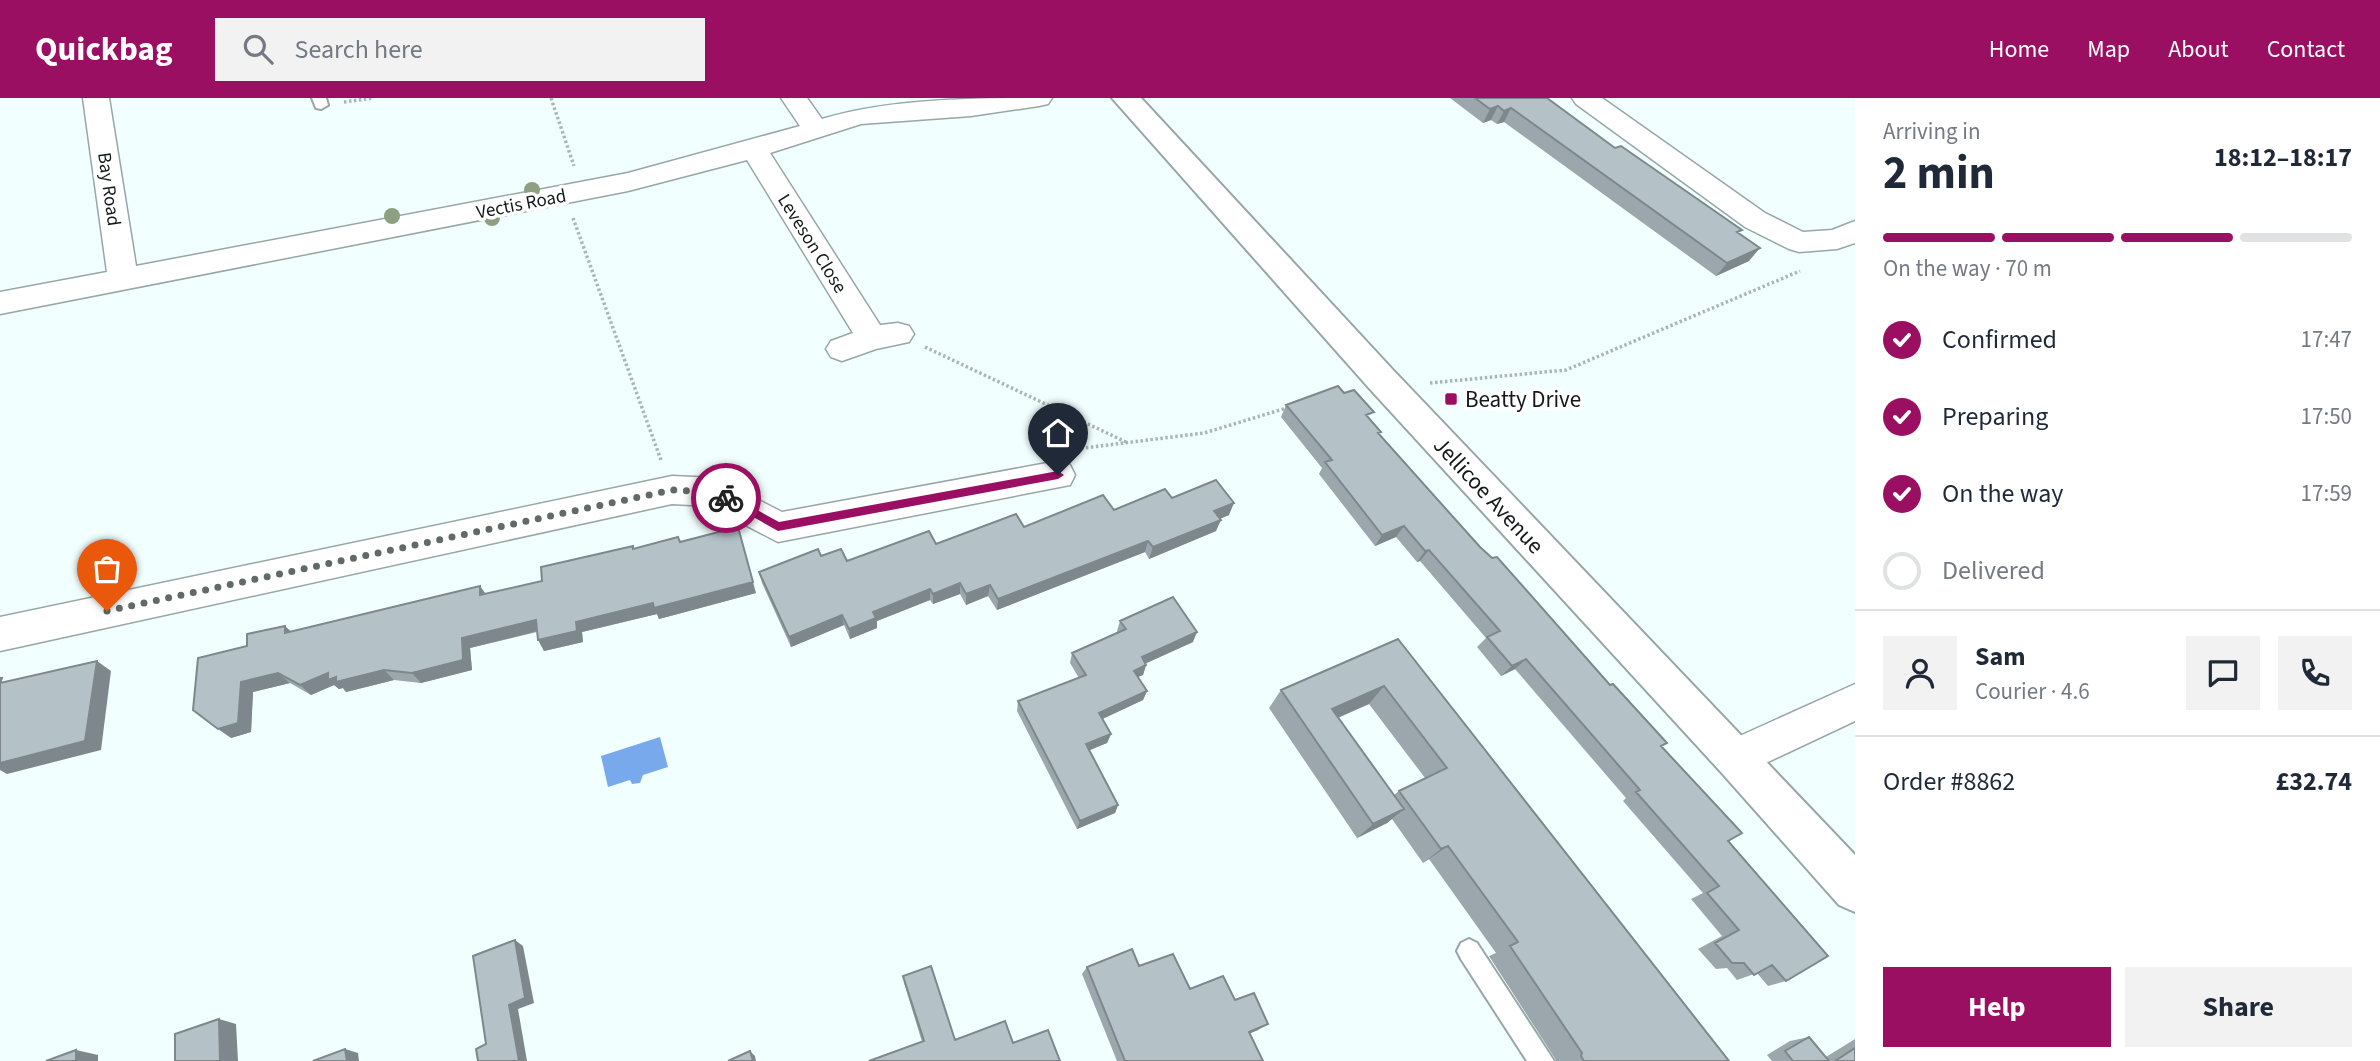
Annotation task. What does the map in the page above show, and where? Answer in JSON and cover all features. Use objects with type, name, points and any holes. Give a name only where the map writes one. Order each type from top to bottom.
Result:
[{"type":"street","name":"Bay Road","points":[[96,98],[122,279]]},
{"type":"street","points":[[794,98],[815,128]]},
{"type":"street","name":"Vectis Road","points":[[0,303],[628,182],[754,149],[859,116],[971,108],[1039,98]]},
{"type":"street","name":"Jellicoe Avenue","points":[[1126,98],[1381,379],[1855,889]]},
{"type":"street","points":[[1585,98],[1755,220],[1800,256],[1855,232]]},
{"type":"street","name":"Leveson Close","points":[[754,149],[885,336]]},
{"type":"street","points":[[842,349],[885,336]]},
{"type":"street","points":[[0,634],[672,490],[715,492],[778,527],[1058,475]]},
{"type":"street","points":[[1736,758],[1855,702]]},
{"type":"lane","points":[[1469,951],[1542,1061]]},
{"type":"path","points":[[551,98],[577,174],[571,211],[672,490]]},
{"type":"path","points":[[1381,379],[1434,383],[1566,370],[1800,256]]},
{"type":"path","points":[[885,336],[1126,443]]},
{"type":"path","points":[[1058,475],[1065,450],[1203,433],[1292,406]]},
{"type":"water","points":[[660,737],[668,767],[643,775],[640,783],[632,784],[630,780],[608,787],[601,756]]},
{"type":"building","points":[[1475,98],[1547,98],[1615,148],[1621,146],[1742,230],[1737,232],[1760,248],[1727,263],[1511,108],[1504,111],[1498,106],[1490,109]]},
{"type":"building","points":[[1338,386],[1344,393],[1354,390],[1374,412],[1366,415],[1381,432],[1378,433],[1480,547],[1492,558],[1497,557],[1610,685],[1613,684],[1667,743],[1661,746],[1742,833],[1728,841],[1828,956],[1786,981],[1772,965],[1754,975],[1744,963],[1732,963],[1715,943],[1739,930],[1707,893],[1719,886],[1636,792],[1640,790],[1526,659],[1512,666],[1487,637],[1500,631],[1429,550],[1425,551],[1404,526],[1382,535],[1325,462],[1332,460],[1286,405]]},
{"type":"building","points":[[1216,480],[1234,503],[1214,511],[1221,520],[1153,547],[1148,541],[998,599],[990,585],[966,594],[960,583],[933,594],[930,589],[873,612],[876,618],[849,629],[842,615],[789,637],[759,572],[818,549],[821,556],[841,549],[847,561],[929,531],[936,544],[1016,514],[1024,527],[1103,495],[1114,510],[1165,489],[1172,498]]},
{"type":"building","points":[[738,527],[753,582],[654,608],[653,603],[576,622],[577,631],[538,640],[536,620],[462,638],[463,660],[412,673],[384,670],[336,682],[336,677],[328,680],[328,673],[300,685],[278,673],[241,682],[238,723],[218,729],[193,710],[198,658],[247,646],[247,634],[285,626],[285,633],[480,586],[480,595],[542,581],[541,567],[678,537],[680,542]]},
{"type":"building","points":[[1173,597],[1197,632],[1142,657],[1146,665],[1134,671],[1147,691],[1099,713],[1111,734],[1086,744],[1118,805],[1080,821],[1018,701],[1086,675],[1072,653],[1126,629],[1120,621]]},
{"type":"building","points":[[1398,639],[1729,1061],[1584,1061],[1582,1053],[1510,946],[1518,942],[1448,846],[1441,849],[1399,791],[1447,768],[1384,686],[1332,709],[1404,809],[1373,824],[1281,690]]},
{"type":"building","points":[[97,661],[85,741],[0,763],[0,683]]},
{"type":"building","points":[[515,940],[525,998],[509,1005],[519,1061],[478,1061],[476,1049],[486,1044],[473,956]]},
{"type":"building","points":[[1132,949],[1139,966],[1173,954],[1190,989],[1223,976],[1235,1000],[1254,993],[1268,1024],[1249,1032],[1263,1061],[1125,1061],[1087,967]]},
{"type":"building","points":[[931,966],[955,1040],[1005,1021],[1013,1043],[1048,1030],[1060,1061],[869,1061],[924,1041],[903,976]]},
{"type":"building","points":[[219,1019],[220,1061],[175,1061],[175,1034]]},
{"type":"building","points":[[1809,1037],[1829,1061],[1793,1061],[1785,1051]]},
{"type":"building","points":[[1855,1048],[1855,1061],[1835,1061]]},
{"type":"building","points":[[345,1049],[347,1061],[313,1061]]},
{"type":"building","points":[[76,1050],[76,1061],[46,1061]]},
{"type":"building","points":[[750,1051],[753,1061],[728,1061]]},
{"type":"way so far","points":[[107,611],[672,490],[715,492],[726,498]]},
{"type":"place","name":"Beatty Drive","points":[[1451,399]]},
{"type":"route","points":[[726,498],[778,527],[1058,475]]}]
